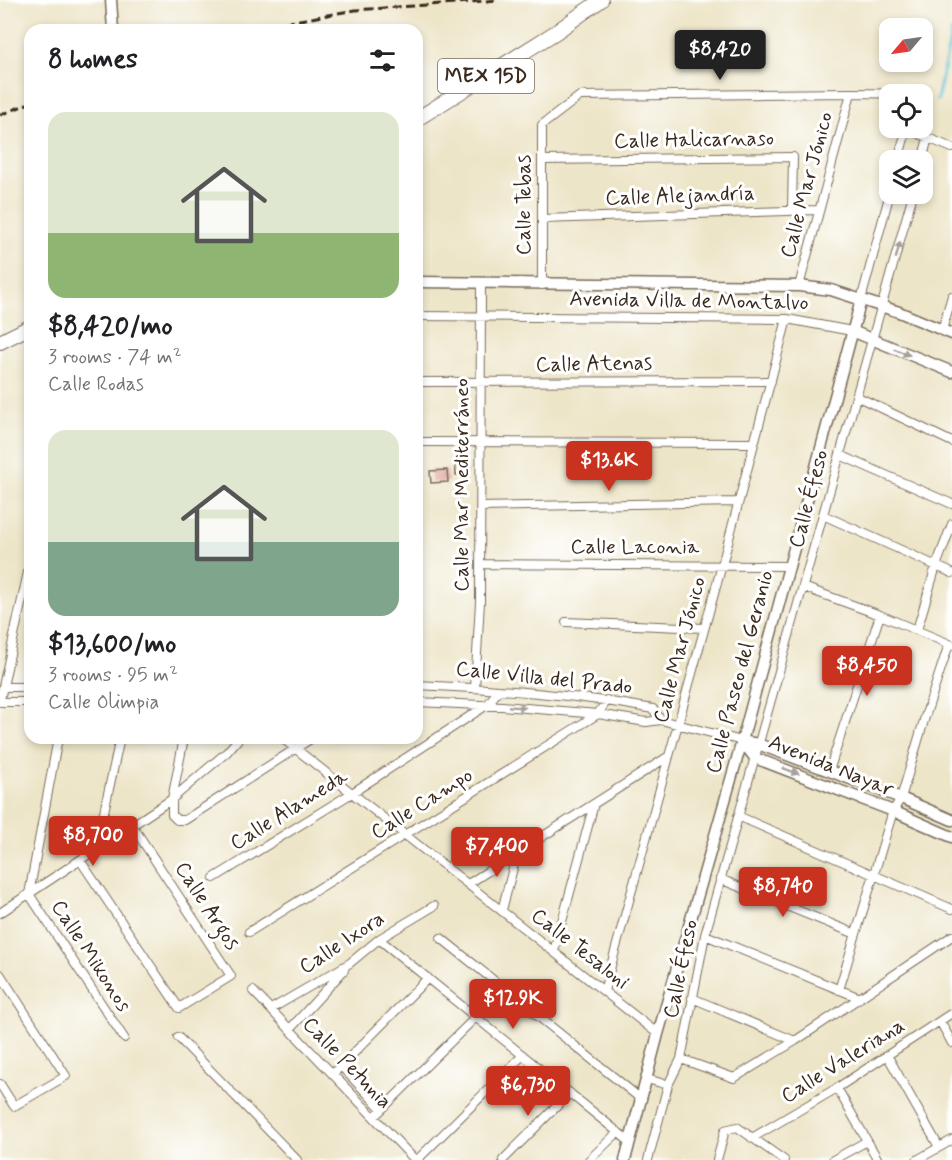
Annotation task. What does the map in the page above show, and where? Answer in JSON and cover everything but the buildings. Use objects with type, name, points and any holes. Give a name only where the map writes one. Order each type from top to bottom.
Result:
[{"type":"highway","name":"MEX 15D","points":[[423,115],[555,32],[601,0]]},
{"type":"highway","points":[[0,342],[24,330]]},
{"type":"street","points":[[111,0],[113,24]]},
{"type":"street","points":[[851,93],[879,93]]},
{"type":"street","name":"Calle Tebas","points":[[542,285],[542,124],[580,96],[851,93]]},
{"type":"street","name":"Calle Mar Jónico","points":[[799,286],[851,93]]},
{"type":"street","points":[[925,150],[928,138],[952,148]]},
{"type":"street","name":"Calle Halicarnaso","points":[[542,160],[793,157],[792,210]]},
{"type":"street","name":"Calle Paseo del Geranio","points":[[625,1160],[658,1034],[742,741],[887,204]]},
{"type":"street","name":"Calle Éfeso","points":[[681,1059],[705,935],[720,879],[910,204]]},
{"type":"street","name":"Calle Alejandría","points":[[542,219],[819,210]]},
{"type":"street","name":"Avenida Villa de Montalvo","points":[[423,282],[799,286],[831,290],[947,332]]},
{"type":"street","name":"Calle Mar Mediterráneo","points":[[475,688],[481,564],[481,283]]},
{"type":"street","points":[[947,332],[952,296]]},
{"type":"street","name":"Avenida Villa de Montalvo","points":[[423,316],[787,319],[852,331],[952,372]]},
{"type":"street","name":"Calle Mar Jónico","points":[[604,991],[722,566],[787,319]]},
{"type":"street","name":"Calle Atenas","points":[[423,382],[771,381]]},
{"type":"street","points":[[856,396],[952,442]]},
{"type":"street","points":[[423,442],[754,443]]},
{"type":"street","points":[[840,455],[952,504]]},
{"type":"street","points":[[481,507],[738,502]]},
{"type":"street","points":[[823,515],[952,573]]},
{"type":"street","points":[[917,630],[936,566],[952,524]]},
{"type":"street","name":"Calle Laconia","points":[[481,564],[789,566]]},
{"type":"street","points":[[803,586],[951,645],[925,717],[901,798],[893,811],[839,990]]},
{"type":"street","points":[[24,590],[0,701],[24,702]]},
{"type":"street","points":[[829,771],[880,615]]},
{"type":"street","points":[[566,622],[704,628]]},
{"type":"street","name":"Calle Villa del Prado","points":[[423,685],[607,700],[653,709],[662,720]]},
{"type":"street","points":[[3,687],[24,687]]},
{"type":"street","name":"Calle Alameda","points":[[214,878],[352,793],[487,705],[499,690]]},
{"type":"street","name":"Calle Campo","points":[[249,932],[598,714],[607,700]]},
{"type":"street","name":"Calle Villa del Prado","points":[[423,702],[598,714],[646,722],[662,720],[742,741]]},
{"type":"street","name":"Avenida Nayar","points":[[742,741],[758,744],[901,798],[952,820]]},
{"type":"street","name":"Avenida Nayar","points":[[742,741],[755,758],[893,811],[952,837]]},
{"type":"street","points":[[29,894],[57,744]]},
{"type":"street","points":[[96,849],[119,744]]},
{"type":"street","points":[[183,744],[172,799],[172,815],[177,820],[185,820],[303,744]]},
{"type":"street","points":[[0,913],[172,799],[233,744]]},
{"type":"street","name":"Calle Tesaloni","points":[[289,744],[658,1034]]},
{"type":"street","points":[[468,884],[669,756]]},
{"type":"street","points":[[554,951],[594,804]]},
{"type":"street","points":[[738,816],[952,909]]},
{"type":"street","name":"Calle Argos","points":[[80,860],[179,1008],[231,976],[132,825]]},
{"type":"street","points":[[501,910],[517,853]]},
{"type":"street","points":[[720,879],[856,934]]},
{"type":"street","name":"Calle Mikonos","points":[[29,894],[124,1038]]},
{"type":"street","name":"Calle Ixora","points":[[271,1010],[350,963],[379,939],[434,906]]},
{"type":"street","points":[[705,935],[860,998]]},
{"type":"street","points":[[648,1160],[668,1085],[681,1059],[734,1078],[795,1041],[952,936]]},
{"type":"street","points":[[441,938],[641,1099]]},
{"type":"street","points":[[379,939],[630,1142]]},
{"type":"street","points":[[290,1029],[350,963]]},
{"type":"street","points":[[0,975],[66,1076],[14,1106],[0,1084]]},
{"type":"street","points":[[333,1074],[428,978]]},
{"type":"street","name":"Calle Petunia","points":[[253,991],[416,1160]]},
{"type":"street","points":[[692,998],[795,1041]]},
{"type":"street","name":"Calle Valeriana","points":[[752,1138],[837,1088],[952,1013]]},
{"type":"street","points":[[374,1117],[476,1017]]},
{"type":"street","points":[[940,1021],[952,1043]]},
{"type":"street","points":[[178,1037],[297,1160]]},
{"type":"street","points":[[887,1055],[939,1147]]},
{"type":"street","points":[[416,1160],[523,1056]]},
{"type":"street","points":[[341,1066],[381,1110]]},
{"type":"street","points":[[647,1079],[668,1085]]},
{"type":"street","points":[[837,1088],[878,1160]]},
{"type":"street","points":[[503,1160],[570,1094]]},
{"type":"street","points":[[717,1160],[725,1130],[737,1127],[784,1160]]},
{"type":"street","points":[[589,1160],[618,1132]]},
{"type":"street","points":[[917,1160],[952,1140]]},
{"type":"street","points":[[833,1160],[867,1141]]},
{"type":"waterway","points":[[937,100],[952,31]]},
{"type":"railway","points":[[278,24],[355,10],[499,0]]},
{"type":"railway","points":[[0,115],[24,105]]}]
